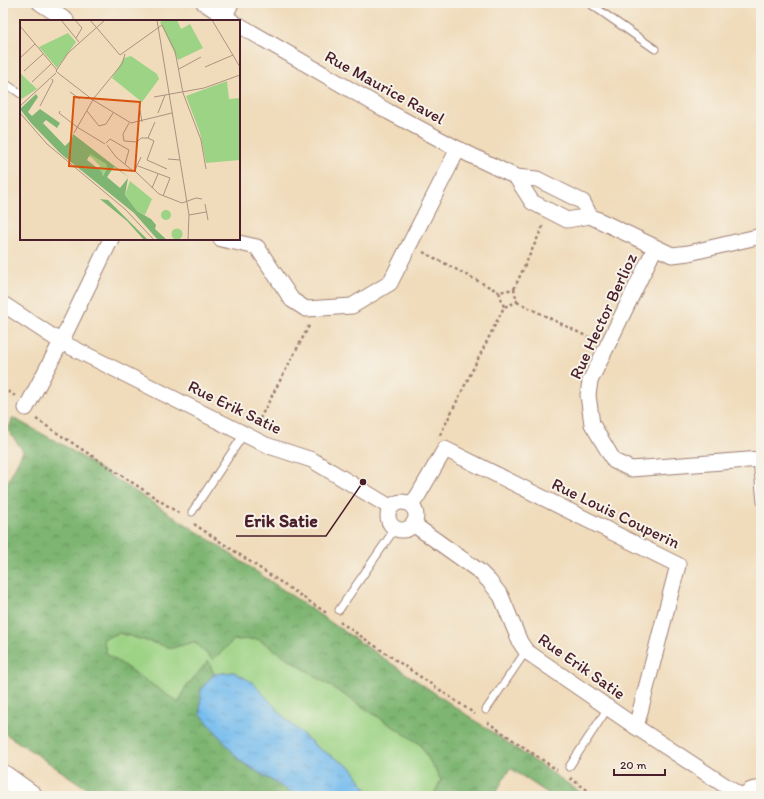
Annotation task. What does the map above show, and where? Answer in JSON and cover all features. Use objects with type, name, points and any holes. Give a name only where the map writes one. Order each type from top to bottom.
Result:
[{"type":"highway","points":[[3,776],[31,796]]},
{"type":"street","points":[[41,3],[66,20]]},
{"type":"street","points":[[204,3],[226,20],[231,3]]},
{"type":"street","name":"Rue Maurice Ravel","points":[[240,26],[389,112],[458,149],[516,177],[537,179],[583,202],[590,216],[672,255],[689,253],[761,236]]},
{"type":"street","points":[[226,240],[257,247],[292,300],[306,309],[352,306],[390,283],[458,149]]},
{"type":"street","points":[[516,177],[532,202],[567,220],[590,216]]},
{"type":"street","points":[[26,408],[61,342],[111,240]]},
{"type":"street","name":"Rue Hector Berlioz","points":[[655,248],[590,380],[588,395],[592,424],[614,462],[630,469],[759,459]]},
{"type":"street","name":"Rue Erik Satie","points":[[3,304],[61,342],[266,445],[312,460],[390,507]]},
{"type":"street","points":[[410,504],[417,497],[445,449]]},
{"type":"street","name":"Rue Louis Couperin","points":[[445,449],[678,565],[636,727]]},
{"type":"street","points":[[402,501],[410,504],[414,507],[416,516],[413,524],[406,529],[401,530],[393,527],[388,520],[388,511],[390,507],[402,501]]},
{"type":"street","name":"Rue Erik Satie","points":[[413,524],[478,571],[489,581],[500,596],[520,642],[526,651],[636,727],[742,796]]},
{"type":"street","points":[[742,796],[752,789],[761,789]]},
{"type":"lane","points":[[589,3],[656,49]]},
{"type":"lane","points":[[3,82],[20,93]]},
{"type":"lane","points":[[192,512],[247,436]]},
{"type":"lane","points":[[759,459],[761,502]]},
{"type":"lane","points":[[339,610],[392,533],[393,527]]},
{"type":"lane","points":[[486,710],[526,651]]},
{"type":"lane","points":[[568,767],[608,708]]},
{"type":"path","points":[[517,302],[514,288],[550,211]]},
{"type":"path","points":[[409,245],[499,292],[514,288]]},
{"type":"path","points":[[499,292],[504,307]]},
{"type":"path","points":[[445,449],[440,434],[504,307],[517,302],[607,346]]},
{"type":"path","points":[[247,436],[311,322],[314,308]]},
{"type":"path","points":[[3,388],[21,400],[32,416],[185,517]]},
{"type":"path","points":[[192,522],[329,615]]},
{"type":"path","points":[[336,619],[478,716]]},
{"type":"path","points":[[485,721],[563,774]]},
{"type":"path","points":[[568,777],[596,796]]},
{"type":"green space","points":[[13,418],[63,445],[204,536],[586,796],[552,796],[510,768],[494,796],[433,796],[441,780],[420,744],[258,639],[234,640],[213,660],[194,642],[172,648],[119,633],[103,639],[107,654],[179,703],[185,688],[208,661],[214,674],[201,689],[240,761],[297,796],[98,796],[3,732],[3,485],[6,486],[23,451],[8,430]]},
{"type":"green space","points":[[119,633],[172,648],[194,641],[258,639],[420,744],[441,780],[433,796],[366,796],[368,792],[352,768],[318,748],[234,672],[214,674],[208,662],[185,688],[179,703],[107,654],[103,639]]},
{"type":"water","points":[[234,672],[252,682],[288,721],[318,748],[352,768],[368,792],[366,796],[297,796],[240,761],[200,713],[201,689],[214,674]]},
{"type":"place","name":"Erik Satie","points":[[363,482]]}]
